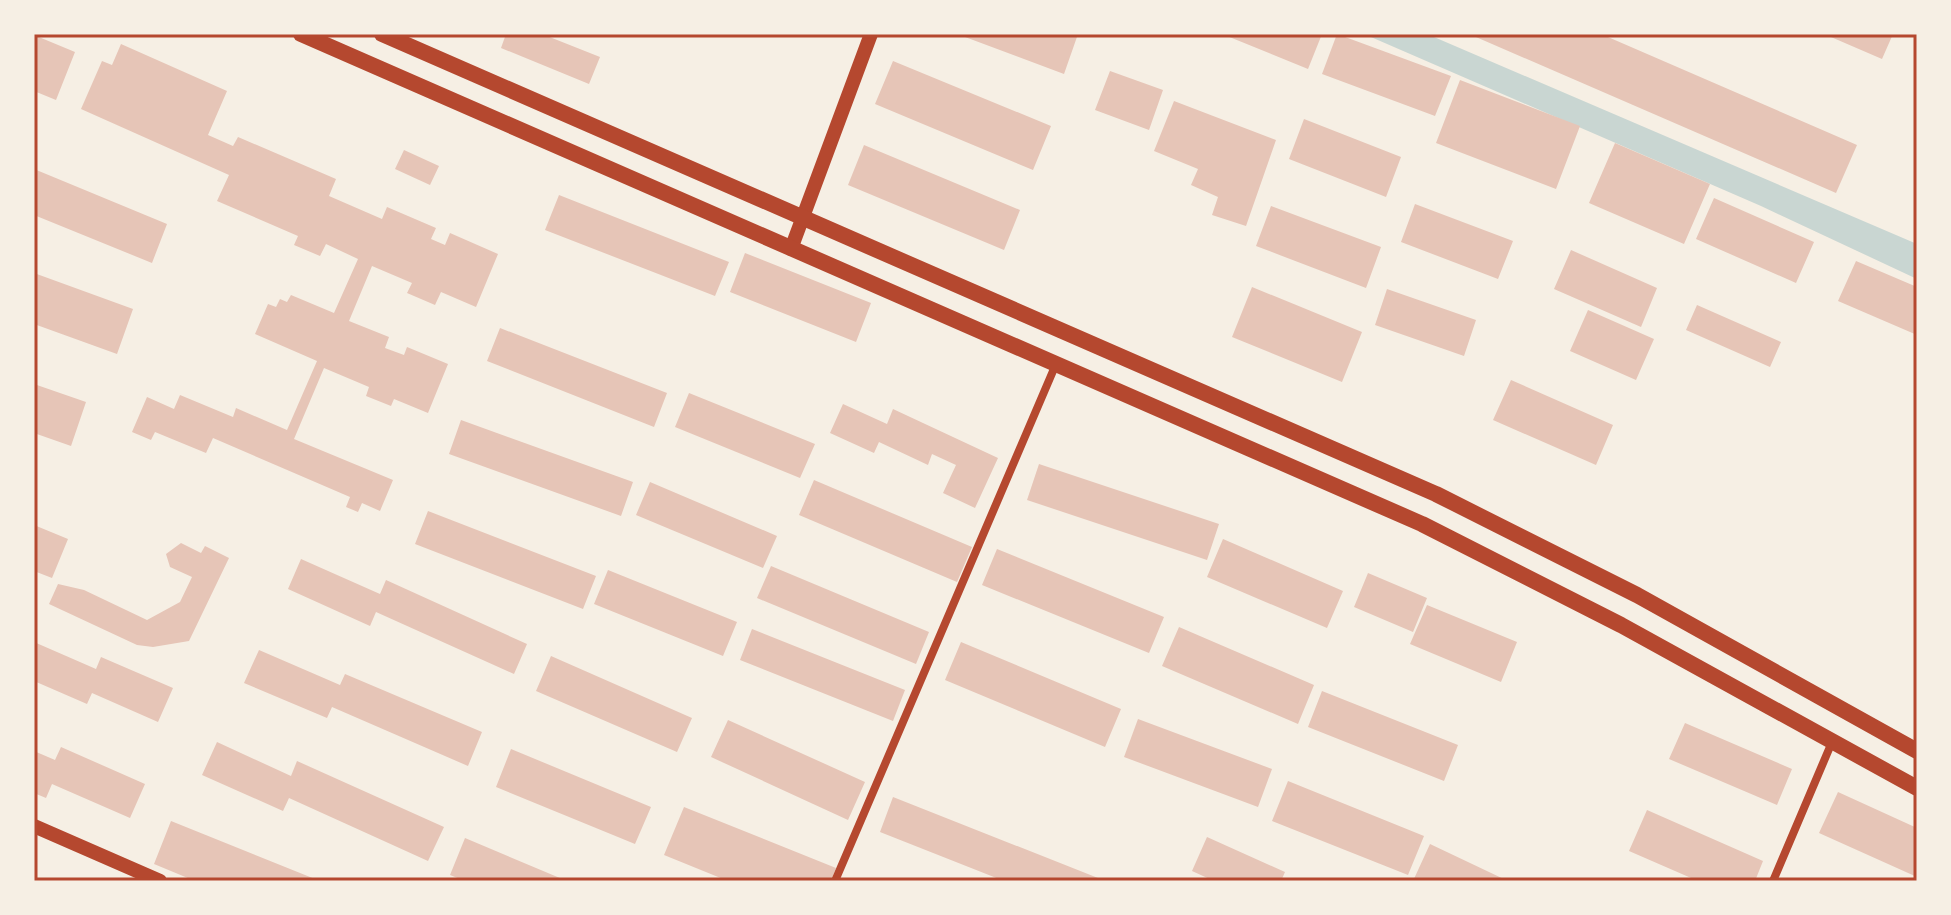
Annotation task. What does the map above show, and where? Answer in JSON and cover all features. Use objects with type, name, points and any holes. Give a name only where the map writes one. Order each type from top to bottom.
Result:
[{"type":"main road","points":[[301,34],[1473,549],[1635,632],[1917,788]]},
{"type":"main road","points":[[382,34],[1462,507],[1648,601],[1917,751]]},
{"type":"street","points":[[791,249],[871,34]]},
{"type":"street","points":[[835,881],[1056,364]]},
{"type":"street","points":[[1773,881],[1833,741]]},
{"type":"street","points":[[34,826],[160,881]]},
{"type":"shaded area","points":[[1364,34],[1427,34],[1917,244],[1917,279],[1761,206]]},
{"type":"building","points":[[506,34],[542,34],[600,57],[589,84],[501,48]]},
{"type":"building","points":[[957,34],[1078,34],[1064,74]]},
{"type":"building","points":[[1222,34],[1322,34],[1308,69]]},
{"type":"building","points":[[1337,34],[1451,76],[1435,116],[1322,74]]},
{"type":"building","points":[[1469,34],[1601,34],[1857,145],[1836,193]]},
{"type":"building","points":[[1824,34],[1893,34],[1882,59]]},
{"type":"building","points":[[34,35],[75,52],[56,100],[34,91]]},
{"type":"building","points":[[121,44],[227,91],[208,135],[233,146],[238,137],[336,179],[329,196],[382,219],[387,207],[436,228],[431,239],[445,245],[450,233],[498,254],[476,307],[441,292],[435,305],[407,293],[412,283],[372,266],[349,321],[389,337],[385,348],[404,355],[407,347],[448,364],[428,413],[394,399],[391,406],[366,396],[369,387],[324,368],[294,439],[393,480],[380,511],[362,503],[358,512],[346,507],[350,497],[213,438],[206,453],[155,432],[151,440],[132,432],[147,397],[174,409],[180,395],[233,417],[236,408],[287,430],[317,361],[255,334],[268,304],[276,307],[280,299],[287,302],[291,295],[334,313],[358,259],[326,244],[320,256],[294,245],[298,236],[217,201],[229,175],[81,109],[102,61],[112,65]]},
{"type":"building","points":[[893,61],[1051,126],[1033,170],[875,104]]},
{"type":"building","points":[[1110,71],[1163,90],[1149,130],[1095,110]]},
{"type":"building","points":[[1460,80],[1580,126],[1556,189],[1436,143]]},
{"type":"building","points":[[1174,101],[1276,140],[1246,226],[1212,215],[1218,197],[1191,185],[1198,169],[1154,151]]},
{"type":"building","points":[[1304,119],[1401,157],[1386,197],[1289,159]]},
{"type":"building","points":[[1615,143],[1710,184],[1684,244],[1589,203]]},
{"type":"building","points":[[864,145],[1020,210],[1004,250],[848,185]]},
{"type":"building","points":[[404,150],[439,166],[430,185],[395,169]]},
{"type":"building","points":[[34,169],[167,224],[152,263],[34,215]]},
{"type":"building","points":[[559,195],[729,262],[715,296],[545,230]]},
{"type":"building","points":[[1714,198],[1814,242],[1796,283],[1696,239]]},
{"type":"building","points":[[1415,204],[1513,241],[1498,279],[1401,242]]},
{"type":"building","points":[[1271,206],[1381,247],[1366,288],[1256,246]]},
{"type":"building","points":[[1571,250],[1657,288],[1641,327],[1554,289]]},
{"type":"building","points":[[745,253],[871,303],[856,342],[730,292]]},
{"type":"building","points":[[1856,261],[1917,287],[1917,335],[1838,301]]},
{"type":"building","points":[[34,273],[133,309],[117,354],[34,324]]},
{"type":"building","points":[[1252,287],[1362,332],[1342,382],[1232,337]]},
{"type":"building","points":[[1387,289],[1476,320],[1464,356],[1375,325]]},
{"type":"building","points":[[1697,305],[1781,342],[1770,367],[1686,330]]},
{"type":"building","points":[[1588,310],[1654,339],[1636,380],[1570,351]]},
{"type":"building","points":[[500,328],[667,393],[654,427],[487,361]]},
{"type":"building","points":[[1511,380],[1613,425],[1596,465],[1493,420]]},
{"type":"building","points":[[34,384],[86,402],[71,446],[34,433]]},
{"type":"building","points":[[689,393],[815,444],[800,478],[675,427]]},
{"type":"building","points":[[843,404],[887,424],[893,409],[998,458],[975,508],[943,493],[956,465],[932,454],[928,465],[879,442],[874,453],[830,433]]},
{"type":"building","points":[[461,420],[633,482],[621,516],[449,454]]},
{"type":"building","points":[[1039,464],[1219,524],[1207,560],[1027,500]]},
{"type":"building","points":[[814,480],[972,547],[957,582],[799,515]]},
{"type":"building","points":[[650,482],[777,536],[763,568],[636,515]]},
{"type":"building","points":[[428,511],[596,576],[583,609],[415,544]]},
{"type":"building","points":[[34,525],[68,539],[52,578],[34,571]]},
{"type":"building","points":[[1223,539],[1343,591],[1327,628],[1207,577]]},
{"type":"building","points":[[181,543],[201,553],[205,546],[229,558],[189,641],[153,647],[137,645],[49,604],[58,584],[84,590],[147,620],[180,602],[192,577],[170,567],[166,554]]},
{"type":"building","points":[[997,549],[1164,617],[1149,653],[982,585]]},
{"type":"building","points":[[301,559],[380,594],[386,580],[527,644],[514,674],[376,612],[370,626],[288,589]]},
{"type":"building","points":[[771,566],[929,632],[916,664],[757,598]]},
{"type":"building","points":[[608,570],[737,622],[723,656],[594,604]]},
{"type":"building","points":[[1368,573],[1427,598],[1413,632],[1354,607]]},
{"type":"building","points":[[1427,605],[1517,642],[1501,682],[1410,644]]},
{"type":"building","points":[[1179,627],[1314,685],[1298,724],[1162,666]]},
{"type":"building","points":[[752,629],[905,690],[893,721],[740,660]]},
{"type":"building","points":[[34,642],[96,669],[101,657],[173,688],[158,722],[92,693],[87,704],[34,681]]},
{"type":"building","points":[[961,642],[1121,709],[1105,747],[945,680]]},
{"type":"building","points":[[259,650],[340,685],[345,674],[482,732],[468,766],[332,707],[327,718],[244,683]]},
{"type":"building","points":[[551,656],[692,718],[677,752],[536,691]]},
{"type":"building","points":[[1322,691],[1458,745],[1444,781],[1308,727]]},
{"type":"building","points":[[1138,719],[1272,769],[1258,807],[1124,757]]},
{"type":"building","points":[[728,720],[865,782],[848,820],[711,757]]},
{"type":"building","points":[[1685,723],[1792,769],[1777,805],[1669,759]]},
{"type":"building","points":[[217,742],[291,776],[297,761],[444,827],[428,861],[289,798],[283,811],[202,775]]},
{"type":"building","points":[[61,747],[145,784],[130,818],[52,784],[46,798],[34,793],[34,751],[55,760]]},
{"type":"building","points":[[511,749],[651,807],[635,844],[496,787]]},
{"type":"building","points":[[1288,781],[1424,836],[1408,875],[1272,821]]},
{"type":"building","points":[[1838,792],[1917,828],[1917,877],[1819,833]]},
{"type":"building","points":[[893,797],[1098,878],[1096,881],[1004,881],[880,832]]},
{"type":"building","points":[[684,807],[836,868],[831,881],[728,881],[664,855]]},
{"type":"building","points":[[1647,810],[1763,861],[1755,881],[1698,881],[1629,851]]},
{"type":"building","points":[[171,821],[320,881],[195,881],[154,864]]},
{"type":"building","points":[[1207,837],[1285,872],[1281,881],[1214,881],[1192,871]]},
{"type":"building","points":[[465,838],[567,881],[465,881],[450,875]]},
{"type":"building","points":[[1430,844],[1508,881],[1413,881]]}]
